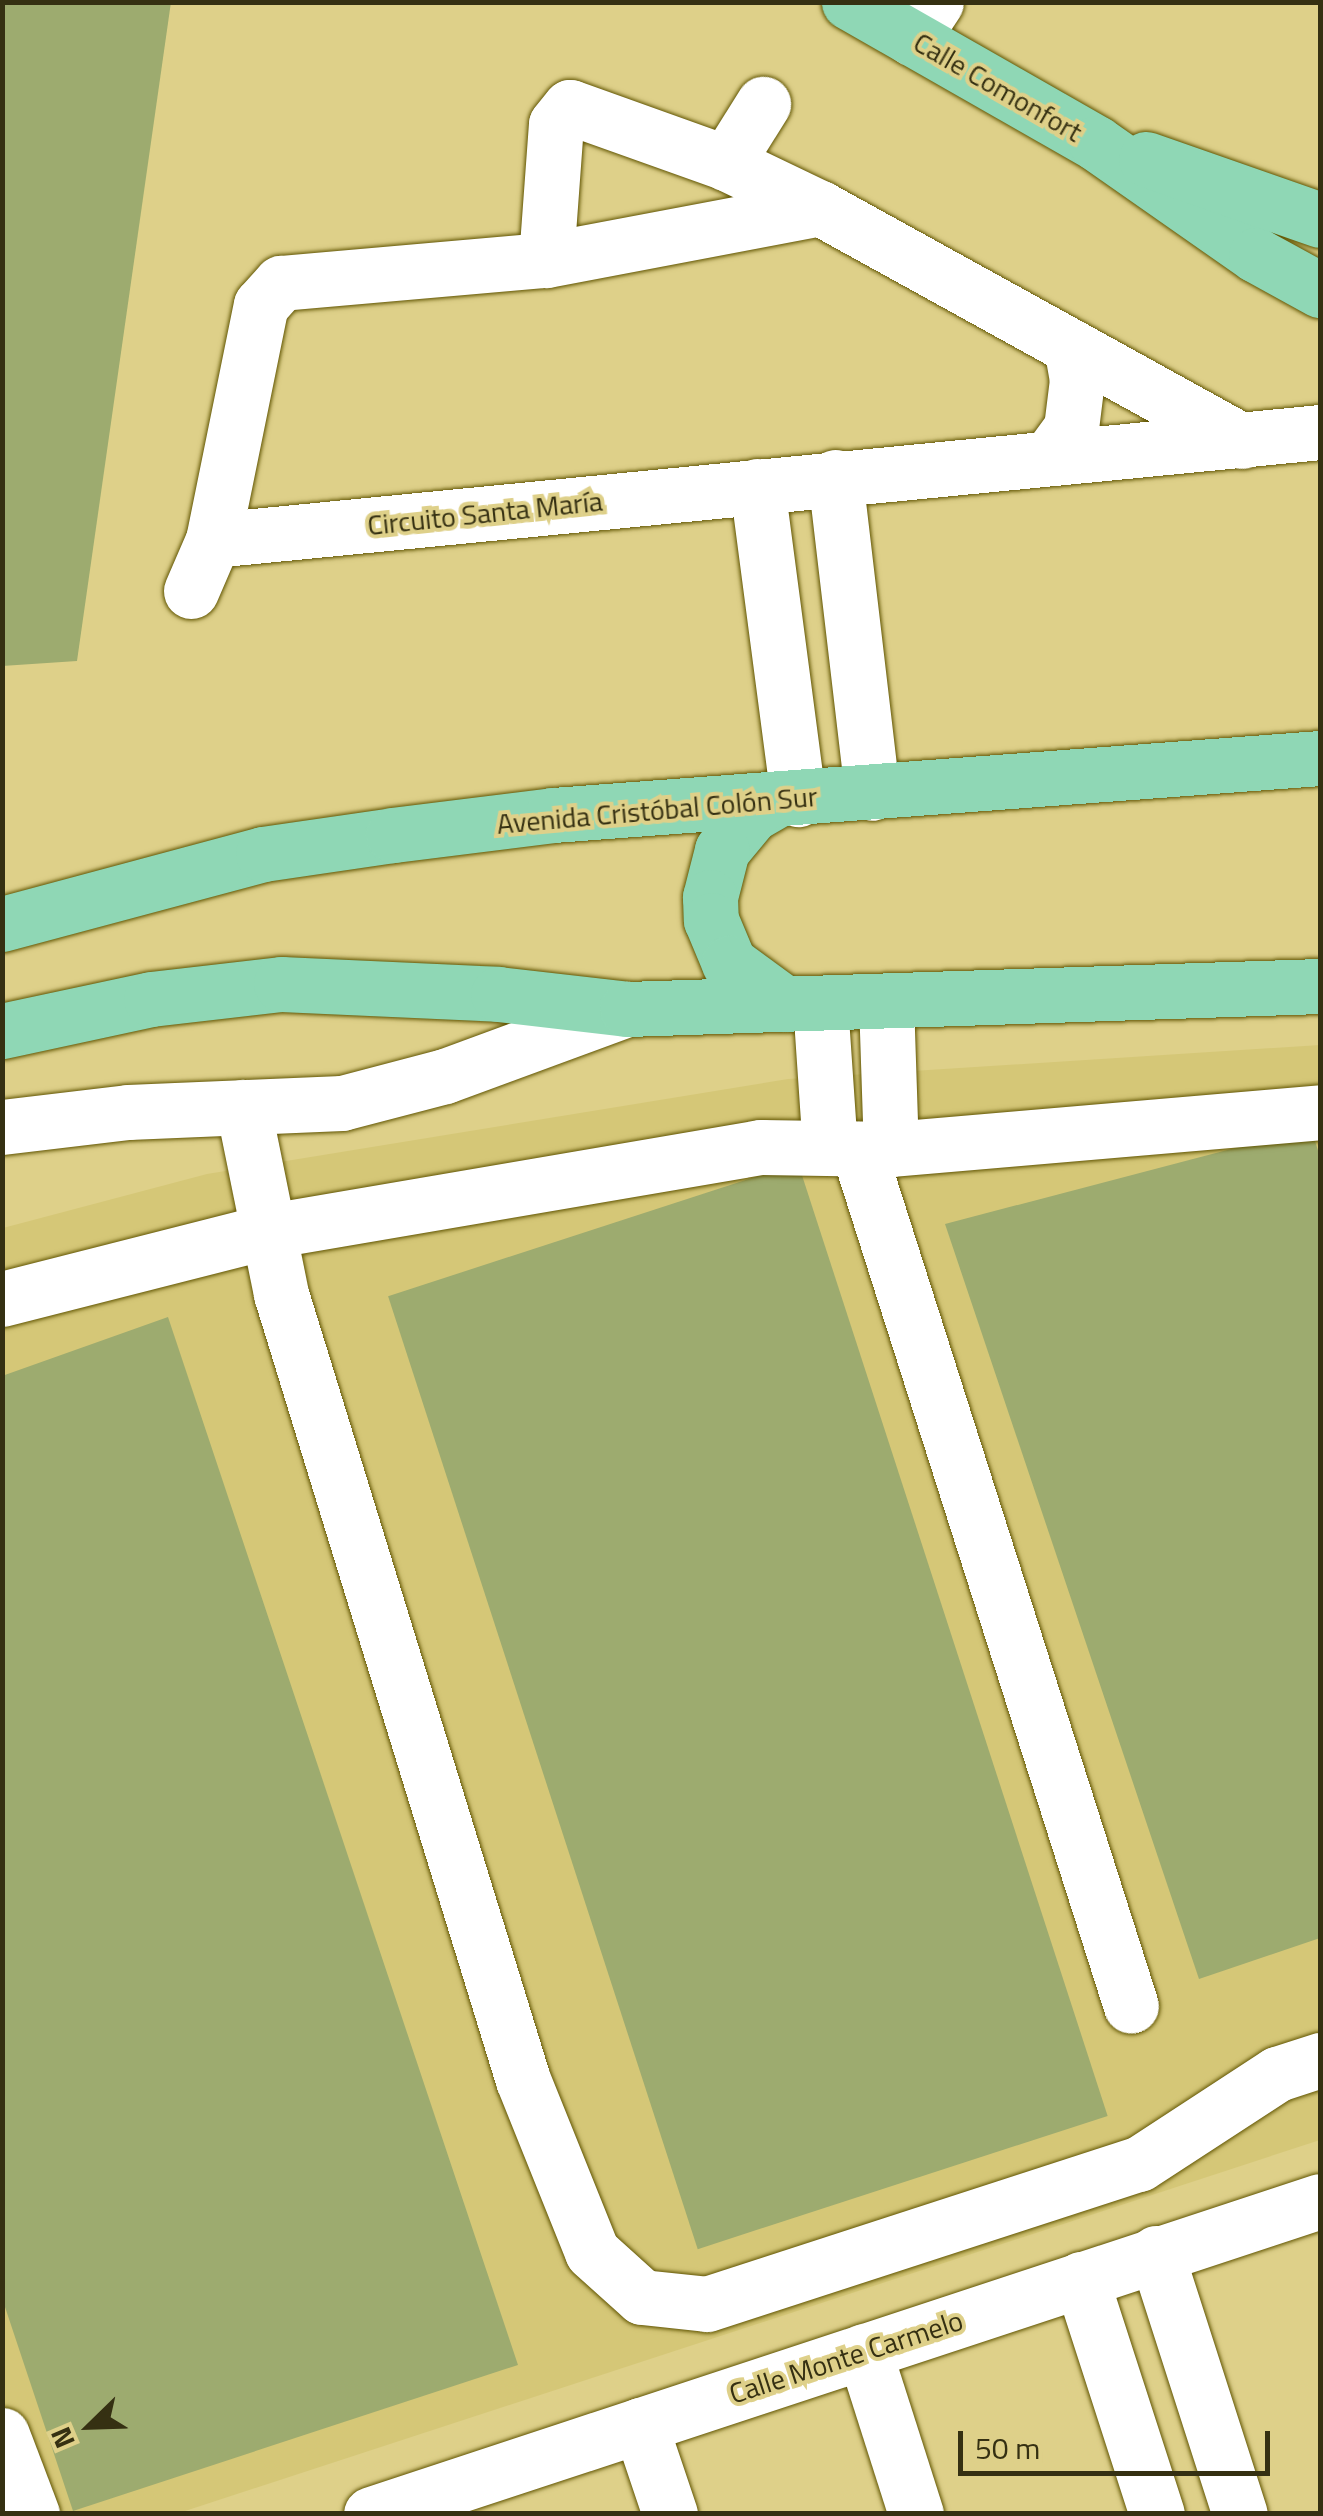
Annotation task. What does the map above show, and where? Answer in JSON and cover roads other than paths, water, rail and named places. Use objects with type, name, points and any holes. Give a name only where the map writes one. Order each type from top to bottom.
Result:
[{"type":"main road","name":"Calle Comonfort","points":[[849,2],[924,20],[1256,255],[1320,290]]},
{"type":"main road","name":"Calle Comonfort","points":[[1096,143],[1320,220]]},
{"type":"main road","name":"Avenida Cristóbal Colón Sur","points":[[2,924],[263,854],[553,816],[1320,758]]},
{"type":"main road","points":[[785,800],[752,814],[722,850],[710,897],[711,920],[730,963],[754,988],[803,1004]]},
{"type":"main road","points":[[2,1031],[151,1000],[280,984],[498,994],[627,1009],[1320,986]]},
{"type":"street","points":[[726,164],[762,104]]},
{"type":"street","points":[[546,260],[556,124],[570,107],[726,164],[820,208],[1242,440]]},
{"type":"street","points":[[191,591],[213,540],[270,288],[546,260],[820,208]]},
{"type":"street","points":[[1049,458],[1071,428],[1077,380],[1071,347]]},
{"type":"street","name":"Circuito Santa María","points":[[213,540],[1320,432]]},
{"type":"street","points":[[835,477],[872,793]]},
{"type":"street","points":[[756,486],[785,800]]},
{"type":"street","points":[[860,1149],[886,1001]]},
{"type":"street","points":[[803,1004],[860,1149],[1131,2006]]},
{"type":"street","points":[[2,1126],[342,1103],[394,1090],[627,1009]]},
{"type":"street","points":[[243,1107],[281,1294],[523,2080],[592,2252],[642,2297],[707,2304],[1139,2164],[1276,2074],[1320,2060]]},
{"type":"street","points":[[2,1299],[269,1232],[761,1147],[860,1149],[1320,1112]]},
{"type":"street","name":"Calle Monte Carmelo","points":[[371,2514],[428,2505],[640,2425],[1320,2201]]},
{"type":"street","points":[[1156,2253],[1240,2514]]},
{"type":"street","points":[[1082,2280],[1157,2514]]},
{"type":"street","points":[[864,2351],[916,2514]]},
{"type":"street","points":[[640,2425],[670,2514]]},
{"type":"street","points":[[2,2434],[32,2514]]}]
